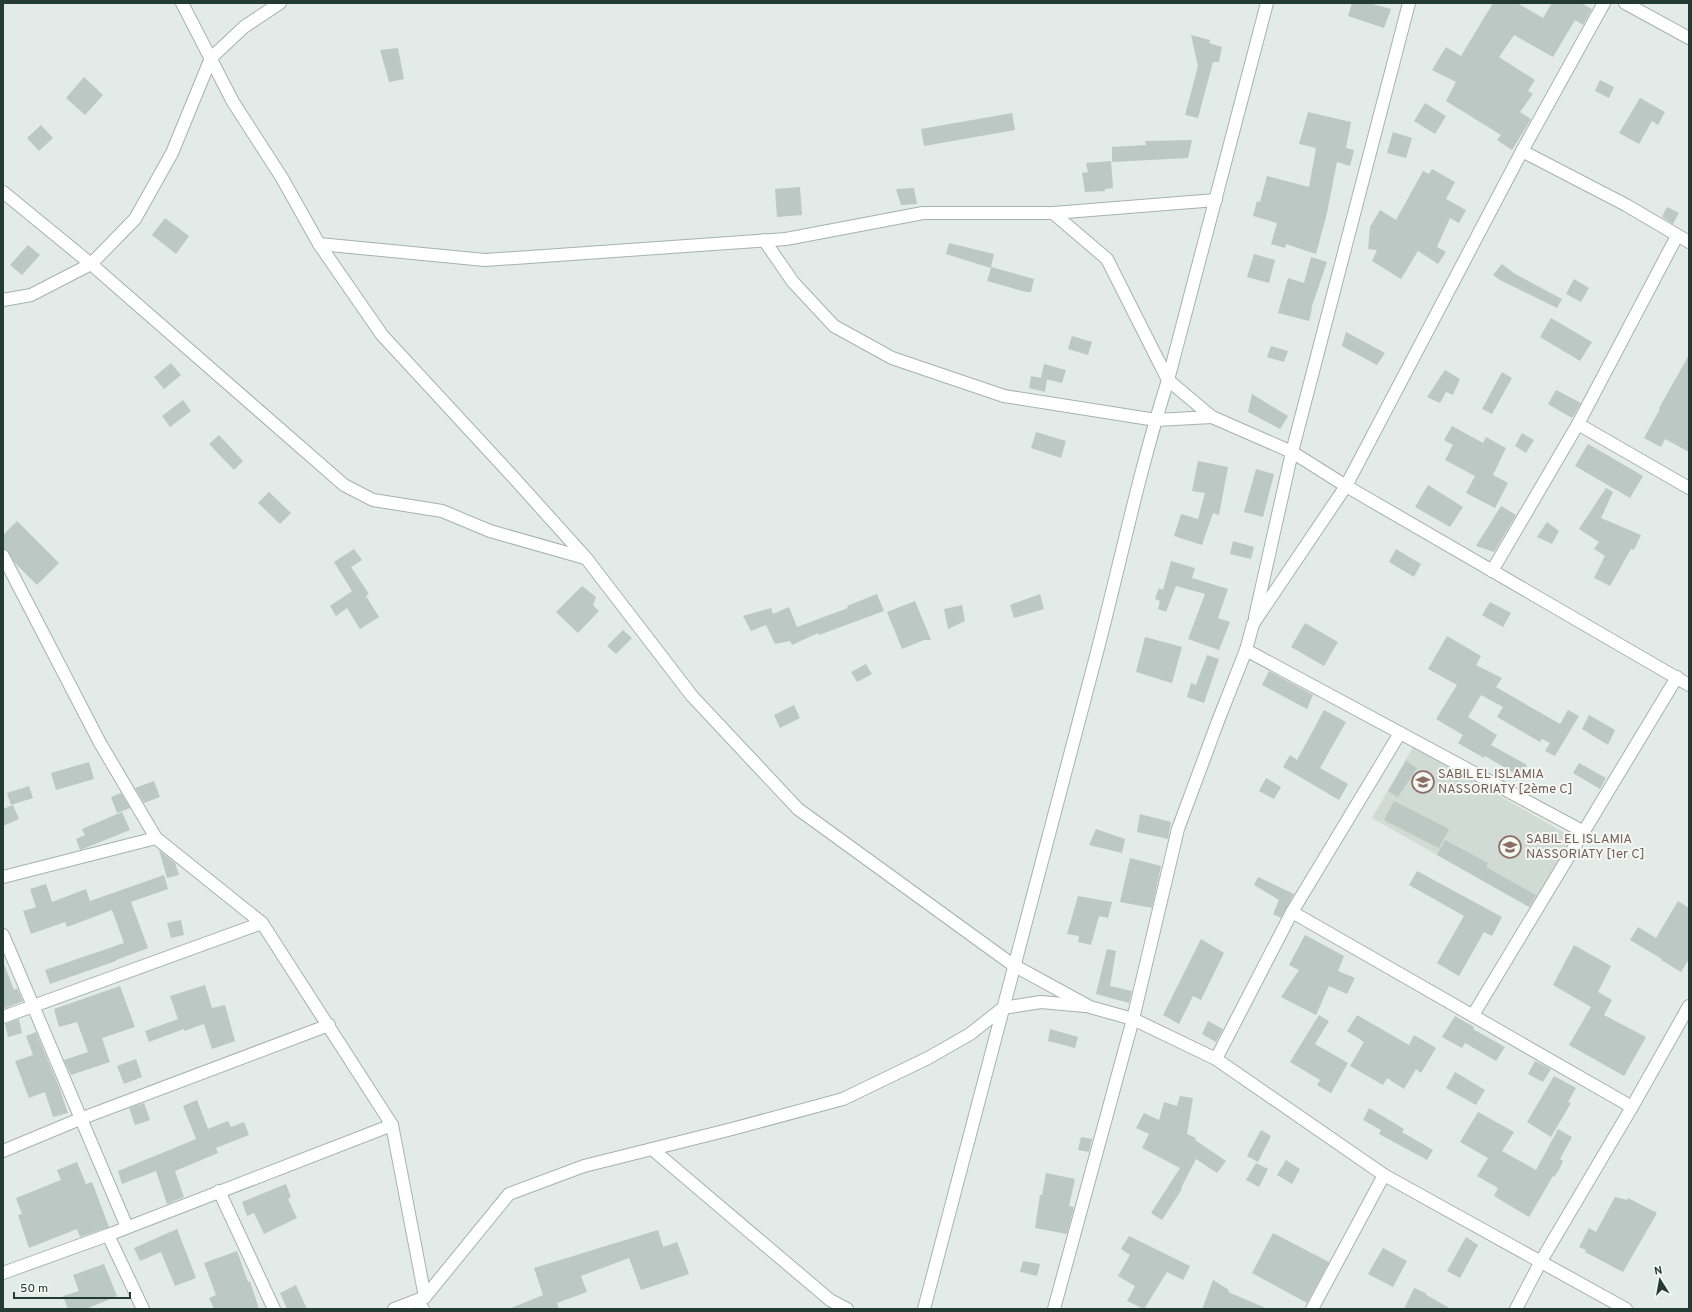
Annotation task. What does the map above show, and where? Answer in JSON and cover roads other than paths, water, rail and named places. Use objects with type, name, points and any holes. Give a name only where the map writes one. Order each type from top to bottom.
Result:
[{"type":"street","points":[[182,3],[234,102],[282,178],[319,244],[382,335],[509,472],[586,558],[692,696],[798,809],[1013,965],[1090,1007]]},
{"type":"street","points":[[3,300],[31,295],[91,264],[134,219],[172,153],[211,58],[244,27],[280,3]]},
{"type":"street","points":[[924,1309],[1013,965],[1098,648],[1156,420],[1216,200],[1267,3]]},
{"type":"street","points":[[1054,1309],[1133,1019],[1178,830],[1246,650],[1292,452],[1409,3]]},
{"type":"street","points":[[1253,624],[1346,486],[1522,151],[1604,3]]},
{"type":"street","points":[[1625,3],[1689,38]]},
{"type":"street","points":[[1522,151],[1626,205],[1689,242]]},
{"type":"street","points":[[3,192],[91,264],[344,485],[373,500],[442,511],[490,531],[586,558]]},
{"type":"street","points":[[319,244],[485,260],[786,239],[923,212],[1053,213],[1216,200]]},
{"type":"street","points":[[1053,213],[1107,259],[1168,380],[1212,417],[1292,452],[1346,486],[1689,685]]},
{"type":"street","points":[[1492,570],[1578,424],[1677,236]]},
{"type":"street","points":[[764,240],[793,282],[834,326],[892,358],[1004,396],[1156,420],[1212,417]]},
{"type":"street","points":[[1578,424],[1689,488]]},
{"type":"street","points":[[3,556],[100,744],[156,838],[262,923],[392,1125],[425,1297]]},
{"type":"street","points":[[1246,650],[1584,832]]},
{"type":"street","points":[[1473,1015],[1677,677]]},
{"type":"street","points":[[1216,1059],[1292,912],[1400,733]]},
{"type":"street","points":[[3,877],[156,838]]},
{"type":"street","points":[[1292,912],[1632,1107]]},
{"type":"street","points":[[3,1017],[262,923]]},
{"type":"street","points":[[3,935],[34,1005],[80,1119],[127,1228]]},
{"type":"street","points":[[423,1309],[418,1302],[425,1297],[509,1194],[584,1166],[732,1129],[843,1099],[928,1058],[970,1034],[1003,1008],[1042,1002],[1090,1007],[1133,1019],[1216,1059],[1384,1175],[1626,1309]]},
{"type":"street","points":[[1516,1309],[1541,1261],[1632,1107],[1689,1006]]},
{"type":"street","points":[[3,1151],[80,1119],[328,1025]]},
{"type":"street","points":[[3,1273],[127,1228],[392,1125]]},
{"type":"street","points":[[652,1149],[830,1300],[847,1309]]},
{"type":"street","points":[[1312,1309],[1384,1175]]},
{"type":"street","points":[[219,1191],[274,1309]]},
{"type":"street","points":[[108,1235],[138,1307]]},
{"type":"street","points":[[394,1309],[425,1297]]},
{"type":"place","name":"SABIL EL ISLAMIA NASSORIATY [2ème C]","points":[[1423,782]]},
{"type":"place","name":"SABIL EL ISLAMIA NASSORIATY [1er C]","points":[[1510,847]]}]
